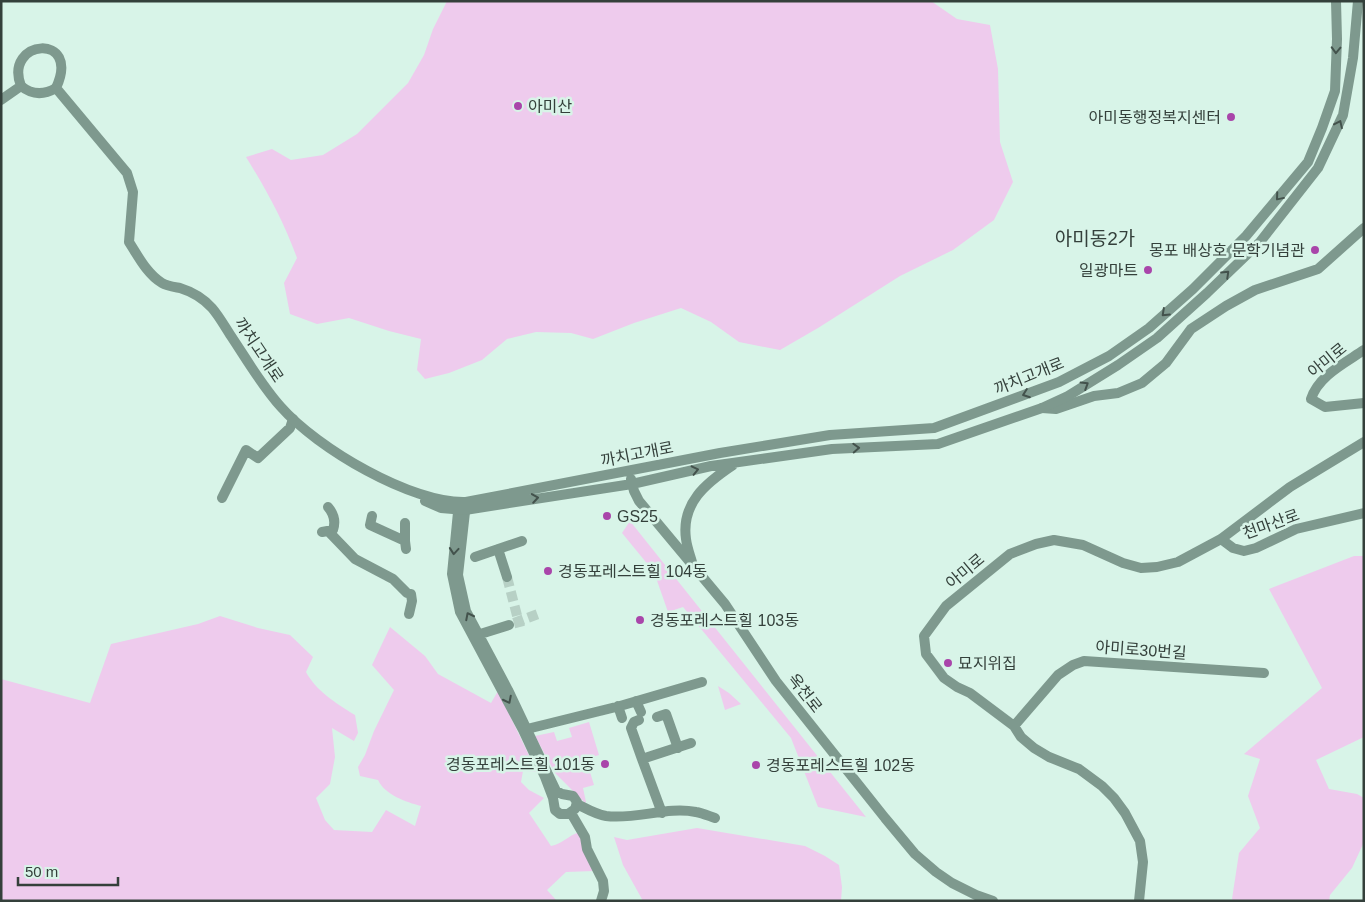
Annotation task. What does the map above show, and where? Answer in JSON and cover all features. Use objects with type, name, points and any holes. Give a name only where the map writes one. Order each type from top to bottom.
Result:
[{"type":"street","name":"까치고개로","points":[[56,88],[127,173],[133,192],[128,242],[135,252],[148,270],[163,283],[186,290],[202,298],[213,309],[281,408],[304,430],[338,454],[405,490],[462,506],[629,470],[830,435],[934,428],[1059,382],[1110,356],[1149,328],[1193,289],[1246,236],[1308,162],[1334,91],[1337,39],[1336,1]]},
{"type":"street","points":[[715,818],[696,812],[676,811],[632,816],[606,816],[591,812],[577,804],[573,796],[556,791],[477,638],[460,612],[452,574],[462,506],[632,484],[711,466],[832,449],[938,444],[1042,408],[1068,396],[1157,338],[1207,293],[1260,242],[1318,168],[1343,115],[1351,79],[1358,1]]},
{"type":"street","points":[[1354,40],[1359,29],[1364,26]]},
{"type":"street","points":[[37,48],[52,50],[58,56],[62,63],[62,72],[56,88],[36,94],[21,86],[18,78],[20,61],[28,52],[37,48]]},
{"type":"street","points":[[1,100],[21,86]]},
{"type":"street","points":[[1042,408],[1056,409],[1094,396],[1118,393],[1142,383],[1166,363],[1191,329],[1255,290],[1318,269],[1364,228]]},
{"type":"street","name":"아미로","points":[[1364,350],[1322,379],[1314,389],[1311,398],[1325,407],[1364,403]]},
{"type":"street","points":[[222,498],[246,450],[258,458],[290,428],[293,419]]},
{"type":"street","name":"아미로","points":[[1139,901],[1143,862],[1140,841],[1118,803],[1102,786],[1079,769],[1049,757],[1034,748],[1014,726],[970,693],[944,678],[926,654],[924,636],[946,606],[1010,554],[1036,544],[1054,540],[1083,546],[1123,564],[1141,568],[1158,567],[1178,562],[1221,539],[1290,487],[1364,442]]},
{"type":"street","points":[[693,566],[686,540],[686,524],[689,511],[695,498],[704,487],[714,477],[736,463]]},
{"type":"street","name":"옥천로","points":[[629,470],[632,484],[640,501],[725,604],[776,680],[915,854],[936,872],[952,882],[976,895],[993,901]]},
{"type":"street","points":[[604,487],[631,493],[640,501]]},
{"type":"street","points":[[328,507],[333,512],[335,524],[333,530],[326,532],[356,559],[393,579],[407,593],[411,594],[412,601],[409,614]]},
{"type":"street","name":"천마산로","points":[[1221,539],[1233,548],[1244,551],[1256,548],[1296,529],[1364,513]]},
{"type":"street","points":[[372,516],[370,524],[406,545],[405,523]]},
{"type":"street","points":[[475,557],[522,541]]},
{"type":"street","points":[[498,549],[507,577]]},
{"type":"street","points":[[477,638],[510,627]]},
{"type":"street","name":"아미로30번길","points":[[1014,726],[1058,675],[1073,665],[1084,661],[1264,673]]},
{"type":"street","points":[[526,732],[621,711],[639,709],[703,684]]},
{"type":"street","points":[[639,709],[631,728],[662,813]]},
{"type":"street","points":[[657,717],[666,714],[678,748]]},
{"type":"street","points":[[526,732],[553,798],[555,810],[563,815],[571,813],[577,804]]},
{"type":"street","points":[[642,759],[692,743]]},
{"type":"street","points":[[571,813],[585,837],[587,849],[603,881],[604,891],[601,901]]},
{"type":"shaded area","points":[[447,1],[931,1],[957,19],[990,25],[998,69],[1000,142],[1013,182],[994,220],[953,250],[900,276],[780,350],[739,342],[711,322],[681,308],[593,339],[571,333],[536,332],[507,339],[482,360],[449,373],[425,379],[417,370],[421,339],[349,318],[317,324],[290,314],[284,283],[297,258],[274,206],[246,157],[272,149],[291,160],[323,155],[357,134],[408,83],[424,55],[433,29]]},
{"type":"shaded area","points":[[630,521],[866,817],[818,807],[791,738],[683,607],[668,612],[654,572],[622,533]]},
{"type":"shaded area","points":[[1354,556],[1364,556],[1364,737],[1316,760],[1329,789],[1357,794],[1364,798],[1364,842],[1352,868],[1330,895],[1329,901],[1234,901],[1232,899],[1239,853],[1260,828],[1248,796],[1260,759],[1244,754],[1322,688],[1269,589]]},
{"type":"shaded area","points":[[220,616],[258,628],[290,635],[313,657],[306,672],[310,679],[334,702],[355,715],[358,733],[354,741],[332,728],[335,757],[330,784],[316,798],[325,820],[334,830],[372,832],[386,810],[415,826],[421,806],[391,794],[378,780],[360,776],[358,767],[394,690],[372,665],[390,627],[425,656],[438,674],[491,703],[498,691],[537,772],[523,771],[521,782],[529,790],[544,798],[529,813],[551,846],[579,832],[594,871],[566,872],[547,890],[557,901],[1,901],[1,679],[90,703],[111,644],[198,624]]},
{"type":"shaded area","points":[[718,686],[729,693],[741,704],[725,710]]},
{"type":"shaded area","points":[[589,722],[599,755],[586,759],[594,785],[583,788],[585,803],[555,773],[535,736],[554,732],[557,741],[572,737],[569,728]]},
{"type":"shaded area","points":[[697,828],[805,846],[825,856],[839,865],[842,887],[841,901],[643,901],[623,865],[614,837],[627,840]]},
{"type":"tunnel","points":[[507,577],[520,627]]},
{"type":"tunnel","points":[[514,623],[538,614]]},
{"type":"place","name":"아미산","points":[[518,106]]},
{"type":"place","name":"아미동행정복지센터","points":[[1231,117]]},
{"type":"place","name":"몽포 배상호 문학기념관","points":[[1315,250]]},
{"type":"place","name":"일광마트","points":[[1148,270]]},
{"type":"place","name":"GS25","points":[[607,516]]},
{"type":"place","name":"경동포레스트힐 104동","points":[[548,571]]},
{"type":"place","name":"경동포레스트힐 103동","points":[[640,620]]},
{"type":"place","name":"묘지위집","points":[[948,663]]},
{"type":"place","name":"경동포레스트힐 101동","points":[[605,764]]},
{"type":"place","name":"경동포레스트힐 102동","points":[[756,765]]},
{"type":"district","name":"아미동2가","points":[[1095,238]]}]
